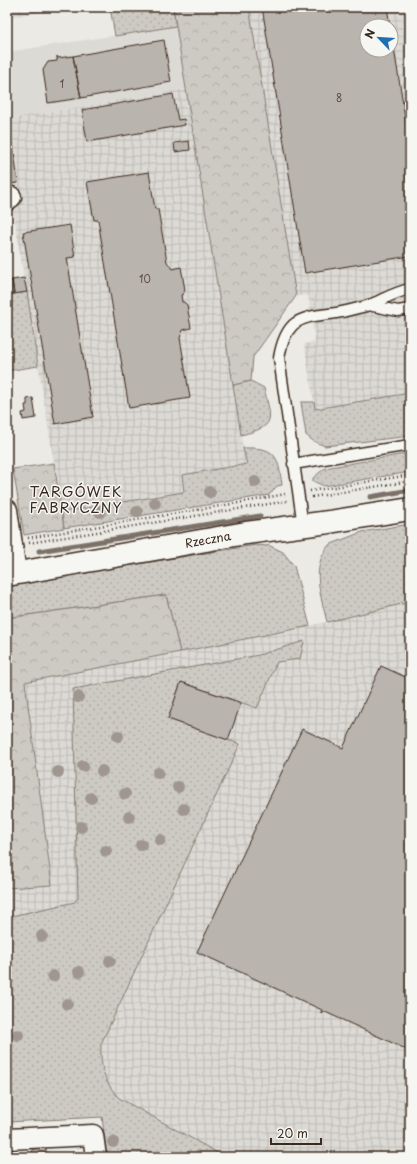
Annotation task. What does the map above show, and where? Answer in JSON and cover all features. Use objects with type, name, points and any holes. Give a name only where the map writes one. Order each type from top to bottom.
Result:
[{"type":"street","name":"Rzeczna","points":[[12,574],[246,533],[303,526],[410,509]]},
{"type":"street","points":[[7,510],[12,543],[12,574]]},
{"type":"street","points":[[7,1139],[93,1135],[96,1157]]},
{"type":"lane","points":[[303,526],[279,358],[286,334],[294,324],[302,319],[368,305],[397,292],[410,289]]},
{"type":"lane","points":[[368,305],[398,311],[410,309]]},
{"type":"lane","points":[[293,464],[410,445]]},
{"type":"path","points":[[12,543],[410,475]]},
{"type":"path","points":[[12,543],[250,501],[410,481]]},
{"type":"shaded area","points":[[7,7],[78,7],[7,17]]},
{"type":"shaded area","points":[[249,7],[410,7],[410,393],[315,409],[304,344],[315,342],[308,295],[296,296]]},
{"type":"shaded area","points":[[176,26],[186,89],[7,119],[7,52]]},
{"type":"shaded area","points":[[186,89],[242,442],[247,464],[183,475],[184,492],[62,512],[12,204],[7,189],[7,119]]},
{"type":"shaded area","points":[[410,602],[410,1157],[107,1157],[102,1117],[7,1122],[7,888],[52,885],[25,681],[283,632]]},
{"type":"green space","points":[[110,7],[173,7],[176,26],[115,36]]},
{"type":"green space","points":[[173,7],[249,7],[296,296],[253,357],[251,381],[233,385]]},
{"type":"green space","points":[[27,292],[38,366],[7,371],[7,295]]},
{"type":"green space","points":[[251,381],[264,388],[269,407],[269,420],[261,428],[241,435],[233,385]]},
{"type":"green space","points":[[410,393],[410,436],[325,446],[313,441],[306,435],[301,402],[314,402],[315,409]]},
{"type":"green space","points":[[243,448],[254,448],[269,451],[277,460],[282,485],[277,486],[269,495],[64,528],[62,512],[184,492],[182,475],[247,464]]},
{"type":"green space","points":[[410,453],[410,472],[324,486],[313,481],[313,478],[325,468]]},
{"type":"green space","points":[[54,463],[64,528],[24,535],[13,469]]},
{"type":"green space","points":[[410,524],[410,602],[327,622],[320,592],[318,573],[323,554],[329,545],[362,532]]},
{"type":"green space","points":[[256,545],[268,545],[283,552],[294,566],[310,626],[180,652],[166,595],[7,618],[7,585]]},
{"type":"green space","points":[[166,595],[180,652],[25,682],[52,885],[7,888],[7,618]]},
{"type":"green space","points":[[304,641],[300,659],[277,662],[257,708],[181,682],[168,719],[240,744],[101,1044],[102,1067],[106,1080],[119,1098],[225,1157],[107,1157],[102,1117],[7,1122],[7,917],[75,902],[78,898],[73,689],[259,655]]},
{"type":"building","points":[[262,7],[387,7],[389,18],[359,18],[359,58],[396,58],[410,147],[410,256],[305,273]]},
{"type":"building","points":[[164,40],[171,82],[81,98],[73,56]]},
{"type":"building","points":[[57,56],[58,58],[73,56],[81,98],[48,103],[43,70],[48,62],[57,61]]},
{"type":"building","points":[[173,94],[178,120],[184,119],[185,125],[87,142],[82,110]]},
{"type":"building","points":[[189,141],[190,150],[175,152],[174,143]]},
{"type":"building","points":[[13,144],[18,183],[7,184],[7,145]]},
{"type":"building","points":[[149,172],[155,209],[158,209],[167,262],[173,269],[181,267],[185,290],[181,295],[182,302],[187,305],[191,328],[183,330],[180,338],[190,398],[129,408],[98,220],[94,220],[87,182]]},
{"type":"building","points":[[70,225],[75,257],[67,258],[93,417],[55,424],[23,232]]},
{"type":"building","points":[[24,278],[27,292],[14,294],[12,280]]},
{"type":"building","points":[[12,280],[14,294],[7,295],[7,281]]},
{"type":"building","points":[[33,398],[36,418],[23,420],[22,413],[26,412],[25,405],[27,405],[27,399]]},
{"type":"building","points":[[381,666],[410,679],[410,1051],[323,1011],[320,1014],[322,1010],[197,952],[302,729],[343,748]]},
{"type":"building","points":[[181,682],[241,703],[228,740],[168,719]]},
{"type":"building","points":[[46,1148],[46,1153],[50,1153],[50,1157],[33,1157],[32,1149]]},
{"type":"building","points":[[7,1149],[13,1149],[13,1157],[7,1157]]},
{"type":"waterway","points":[[370,497],[410,490]]},
{"type":"waterway","points":[[39,551],[260,516]]},
{"type":"district","name":"TARGÓWEK FABRYCZNY","points":[[76,500]]}]
